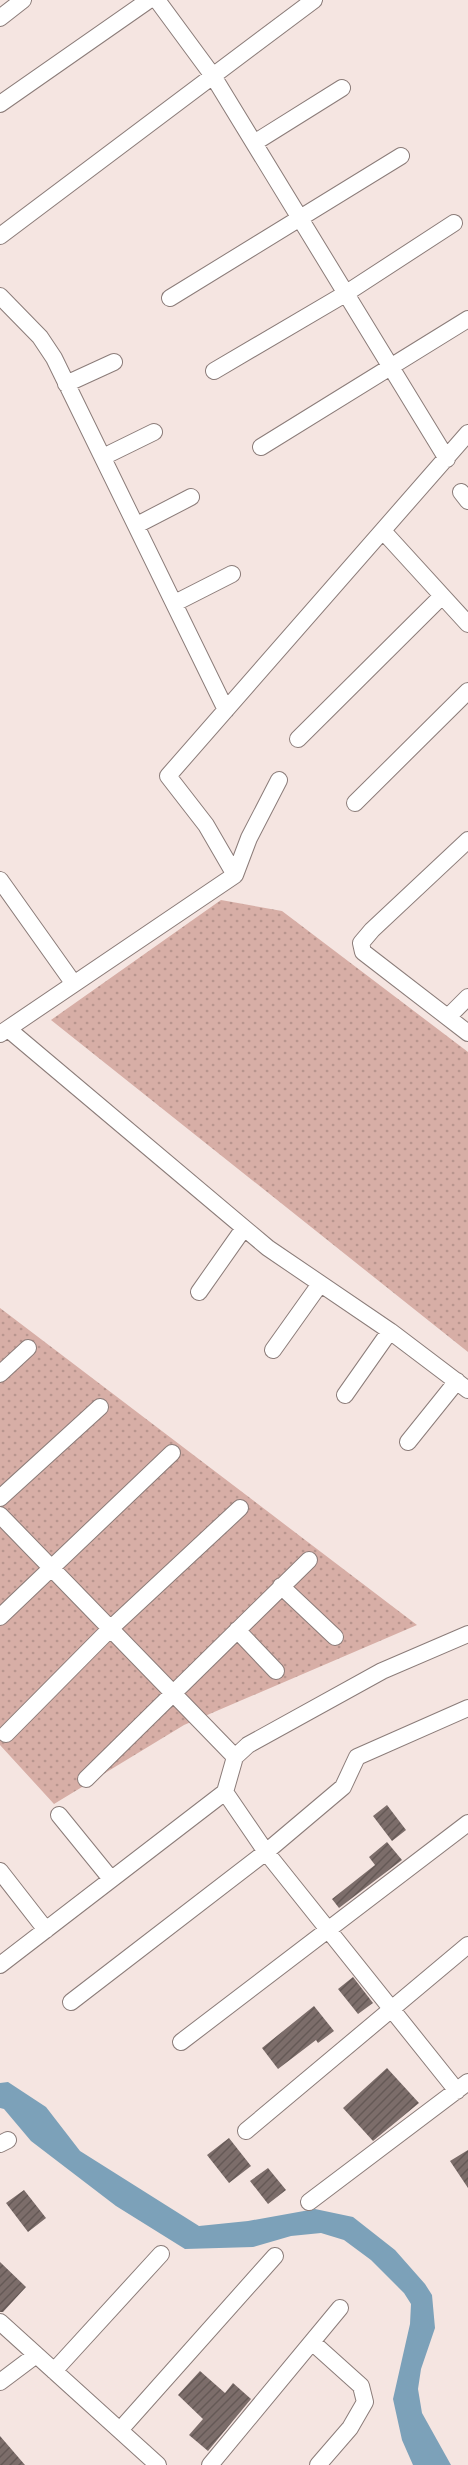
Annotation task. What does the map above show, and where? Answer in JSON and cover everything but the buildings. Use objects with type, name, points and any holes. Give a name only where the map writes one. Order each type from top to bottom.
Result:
[{"type":"street","points":[[0,18],[23,0]]},
{"type":"street","points":[[0,104],[148,0]]},
{"type":"street","points":[[157,0],[213,76],[447,459]]},
{"type":"street","points":[[0,236],[314,0]]},
{"type":"street","points":[[254,143],[342,88]]},
{"type":"street","points":[[170,298],[401,156]]},
{"type":"street","points":[[214,372],[345,294],[454,223]]},
{"type":"street","points":[[0,296],[40,337],[66,384],[226,710]]},
{"type":"street","points":[[261,447],[391,369],[468,319]]},
{"type":"street","points":[[66,384],[114,362]]},
{"type":"street","points":[[103,457],[154,432]]},
{"type":"street","points":[[235,875],[206,825],[168,776],[468,433]]},
{"type":"street","points":[[137,525],[191,497]]},
{"type":"street","points":[[383,531],[468,624]]},
{"type":"street","points":[[175,603],[232,574]]},
{"type":"street","points":[[298,739],[442,596]]},
{"type":"street","points":[[355,803],[468,691]]},
{"type":"street","points":[[279,780],[249,838],[235,875],[4,1031],[268,1248],[390,1331],[463,1386],[408,1442]]},
{"type":"street","points":[[468,840],[361,943],[363,952],[468,1033]]},
{"type":"street","points":[[0,880],[74,984]]},
{"type":"street","points":[[448,1017],[468,997]]},
{"type":"street","points":[[199,1292],[244,1228]]},
{"type":"street","points":[[273,1350],[320,1284]]},
{"type":"street","points":[[345,1395],[390,1331]]},
{"type":"street","points":[[0,1374],[28,1348]]},
{"type":"street","points":[[0,1498],[100,1407]]},
{"type":"street","points":[[0,1617],[172,1453]]},
{"type":"street","points":[[6,1734],[111,1629],[240,1508]]},
{"type":"street","points":[[0,1515],[175,1692],[235,1757]]},
{"type":"street","points":[[86,1779],[309,1560]]},
{"type":"street","points":[[281,1586],[335,1637]]},
{"type":"street","points":[[237,1630],[276,1671]]},
{"type":"street","points":[[0,1965],[225,1792],[235,1757],[248,1745],[382,1671],[468,1634]]},
{"type":"street","points":[[71,2002],[266,1852],[343,1786],[357,1757],[468,1708]]},
{"type":"street","points":[[225,1792],[266,1852],[391,2010],[463,2087],[309,2202]]},
{"type":"street","points":[[59,1815],[111,1879]]},
{"type":"street","points":[[181,2042],[468,1823]]},
{"type":"street","points":[[0,1871],[46,1929]]},
{"type":"street","points":[[246,2131],[468,1945]]},
{"type":"street","points":[[54,2371],[161,2254]]},
{"type":"street","points":[[120,2430],[275,2256]]},
{"type":"street","points":[[210,2465],[340,2308]]},
{"type":"street","points":[[0,2322],[158,2465]]},
{"type":"street","points":[[312,2342],[361,2386],[365,2402],[350,2428],[318,2465]]},
{"type":"street","points":[[0,2382],[36,2355]]},
{"type":"shaded area","points":[[221,900],[282,911],[468,1052],[468,1352],[51,1020]]},
{"type":"shaded area","points":[[0,1308],[417,1625],[184,1725],[54,1804],[0,1745]]},
{"type":"water","points":[[8,2082],[46,2107],[80,2151],[199,2226],[248,2221],[315,2209],[353,2217],[395,2250],[432,2295],[435,2328],[421,2369],[418,2389],[422,2413],[451,2465],[413,2465],[402,2440],[393,2399],[410,2324],[411,2304],[404,2293],[371,2260],[344,2240],[321,2233],[291,2236],[253,2247],[185,2249],[116,2206],[31,2141],[4,2109],[0,2108],[0,2083]]}]
